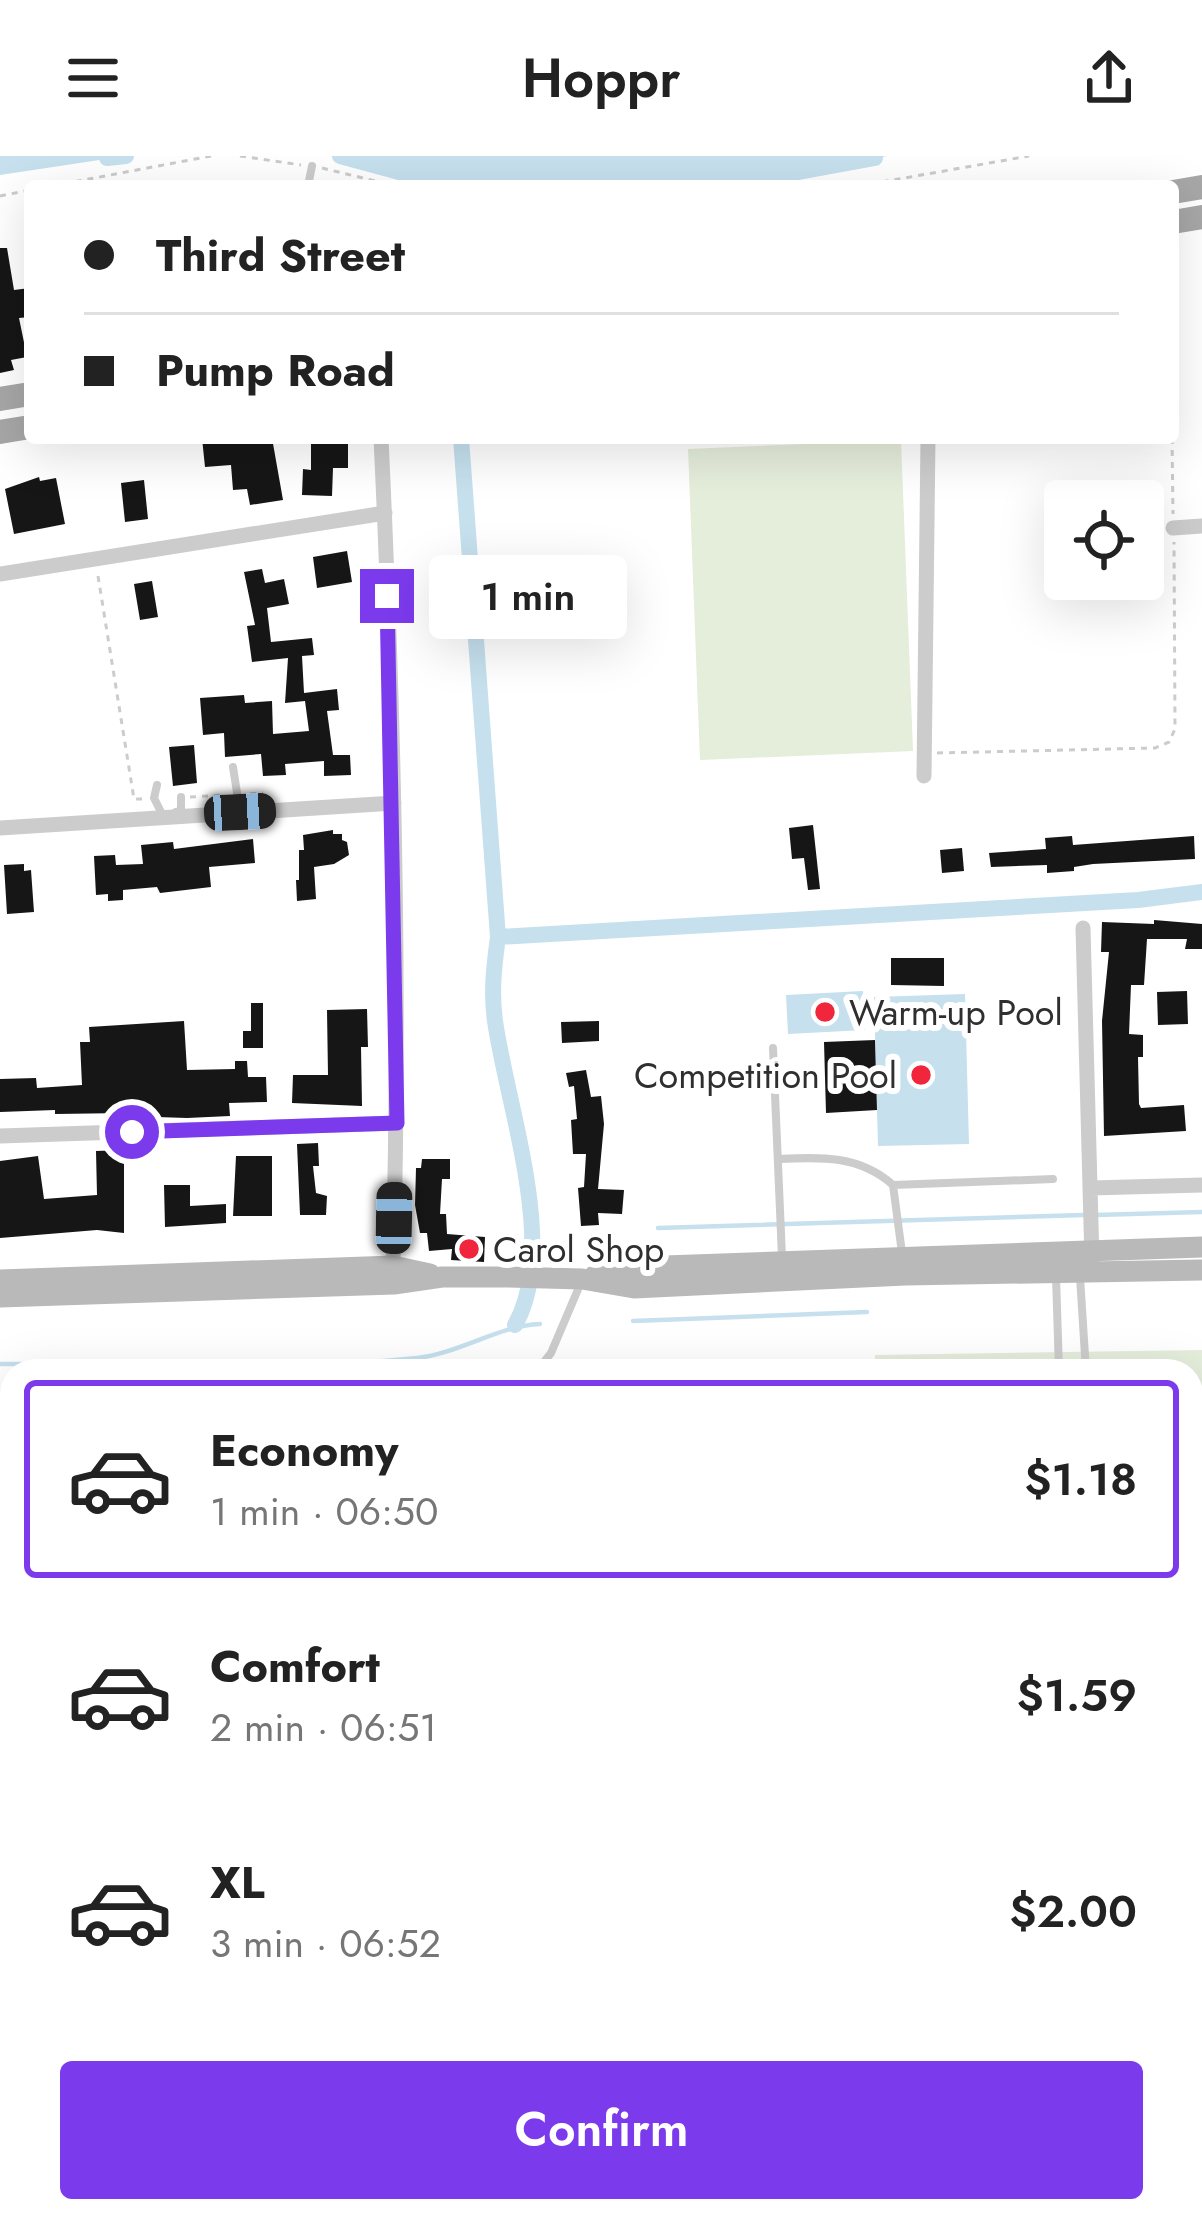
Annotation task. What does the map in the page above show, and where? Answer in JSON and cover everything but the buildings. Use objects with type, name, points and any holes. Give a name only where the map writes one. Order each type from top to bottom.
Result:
[{"type":"main road","points":[[0,1298],[394,1284],[448,1277],[576,1279],[634,1288],[1202,1247]]},
{"type":"main road","points":[[576,1279],[636,1267],[782,1255],[902,1253],[1056,1261]]},
{"type":"main road","points":[[1087,1255],[1202,1270]]},
{"type":"main road","points":[[0,1280],[393,1266],[448,1277]]},
{"type":"street","points":[[382,444],[394,803],[397,1123],[393,1266]]},
{"type":"street","points":[[924,776],[928,444]]},
{"type":"street","points":[[0,574],[385,512]]},
{"type":"street","points":[[1173,528],[1202,526]]},
{"type":"street","points":[[0,828],[394,803]]},
{"type":"street","points":[[1083,928],[1090,1188],[1087,1255]]},
{"type":"street","points":[[0,1136],[397,1123]]},
{"type":"street","points":[[1090,1188],[1202,1185]]},
{"type":"lane","points":[[309,180],[312,166]]},
{"type":"lane","points":[[233,766],[240,812]]},
{"type":"lane","points":[[157,785],[154,799],[163,815],[182,812],[181,797]]},
{"type":"lane","points":[[773,1048],[782,1255]]},
{"type":"lane","points":[[778,1160],[832,1157],[880,1174],[893,1185],[902,1253]]},
{"type":"lane","points":[[893,1185],[1053,1179]]},
{"type":"lane","points":[[1086,1359],[1087,1255]]},
{"type":"lane","points":[[1056,1261],[1059,1359]]},
{"type":"lane","points":[[546,1359],[576,1279]]},
{"type":"path","points":[[84,180],[211,156]]},
{"type":"path","points":[[893,180],[1029,156]]},
{"type":"path","points":[[925,753],[1156,748],[1168,742],[1175,729],[1172,444]]},
{"type":"path","points":[[94,557],[134,799],[154,799]]},
{"type":"path","points":[[181,797],[263,793]]},
{"type":"green space","points":[[901,444],[913,751],[700,760],[688,449]]},
{"type":"green space","points":[[1202,1350],[1202,1359],[875,1359],[875,1355]]},
{"type":"water","points":[[0,156],[126,156],[0,175]]},
{"type":"water","points":[[340,156],[887,156],[755,180],[429,180]]},
{"type":"water","name":"Warm-up Pool","points":[[863,991],[865,1030],[788,1034],[786,995]]},
{"type":"water","name":"Competition Pool","points":[[965,994],[969,1144],[878,1146],[874,997]]},
{"type":"waterway","points":[[107,158],[126,156]]},
{"type":"waterway","points":[[340,156],[429,180]]},
{"type":"waterway","points":[[755,180],[875,158]]},
{"type":"waterway","points":[[461,444],[498,937],[494,1010],[531,1217],[527,1293],[515,1325]]},
{"type":"waterway","points":[[498,937],[1138,900],[1202,892]]},
{"type":"waterway","points":[[1096,1215],[1202,1212]]},
{"type":"waterway","points":[[658,1228],[1084,1215]]},
{"type":"waterway","points":[[633,1321],[867,1312]]},
{"type":"waterway","points":[[404,1359],[540,1324]]},
{"type":"place","name":"Warm-up Pool","points":[[825,1012]]},
{"type":"place","name":"Competition Pool","points":[[921,1075]]},
{"type":"place","name":"Carol Shop","points":[[469,1249]]},
{"type":"route","points":[[132,1132],[397,1123],[387,596]]}]
